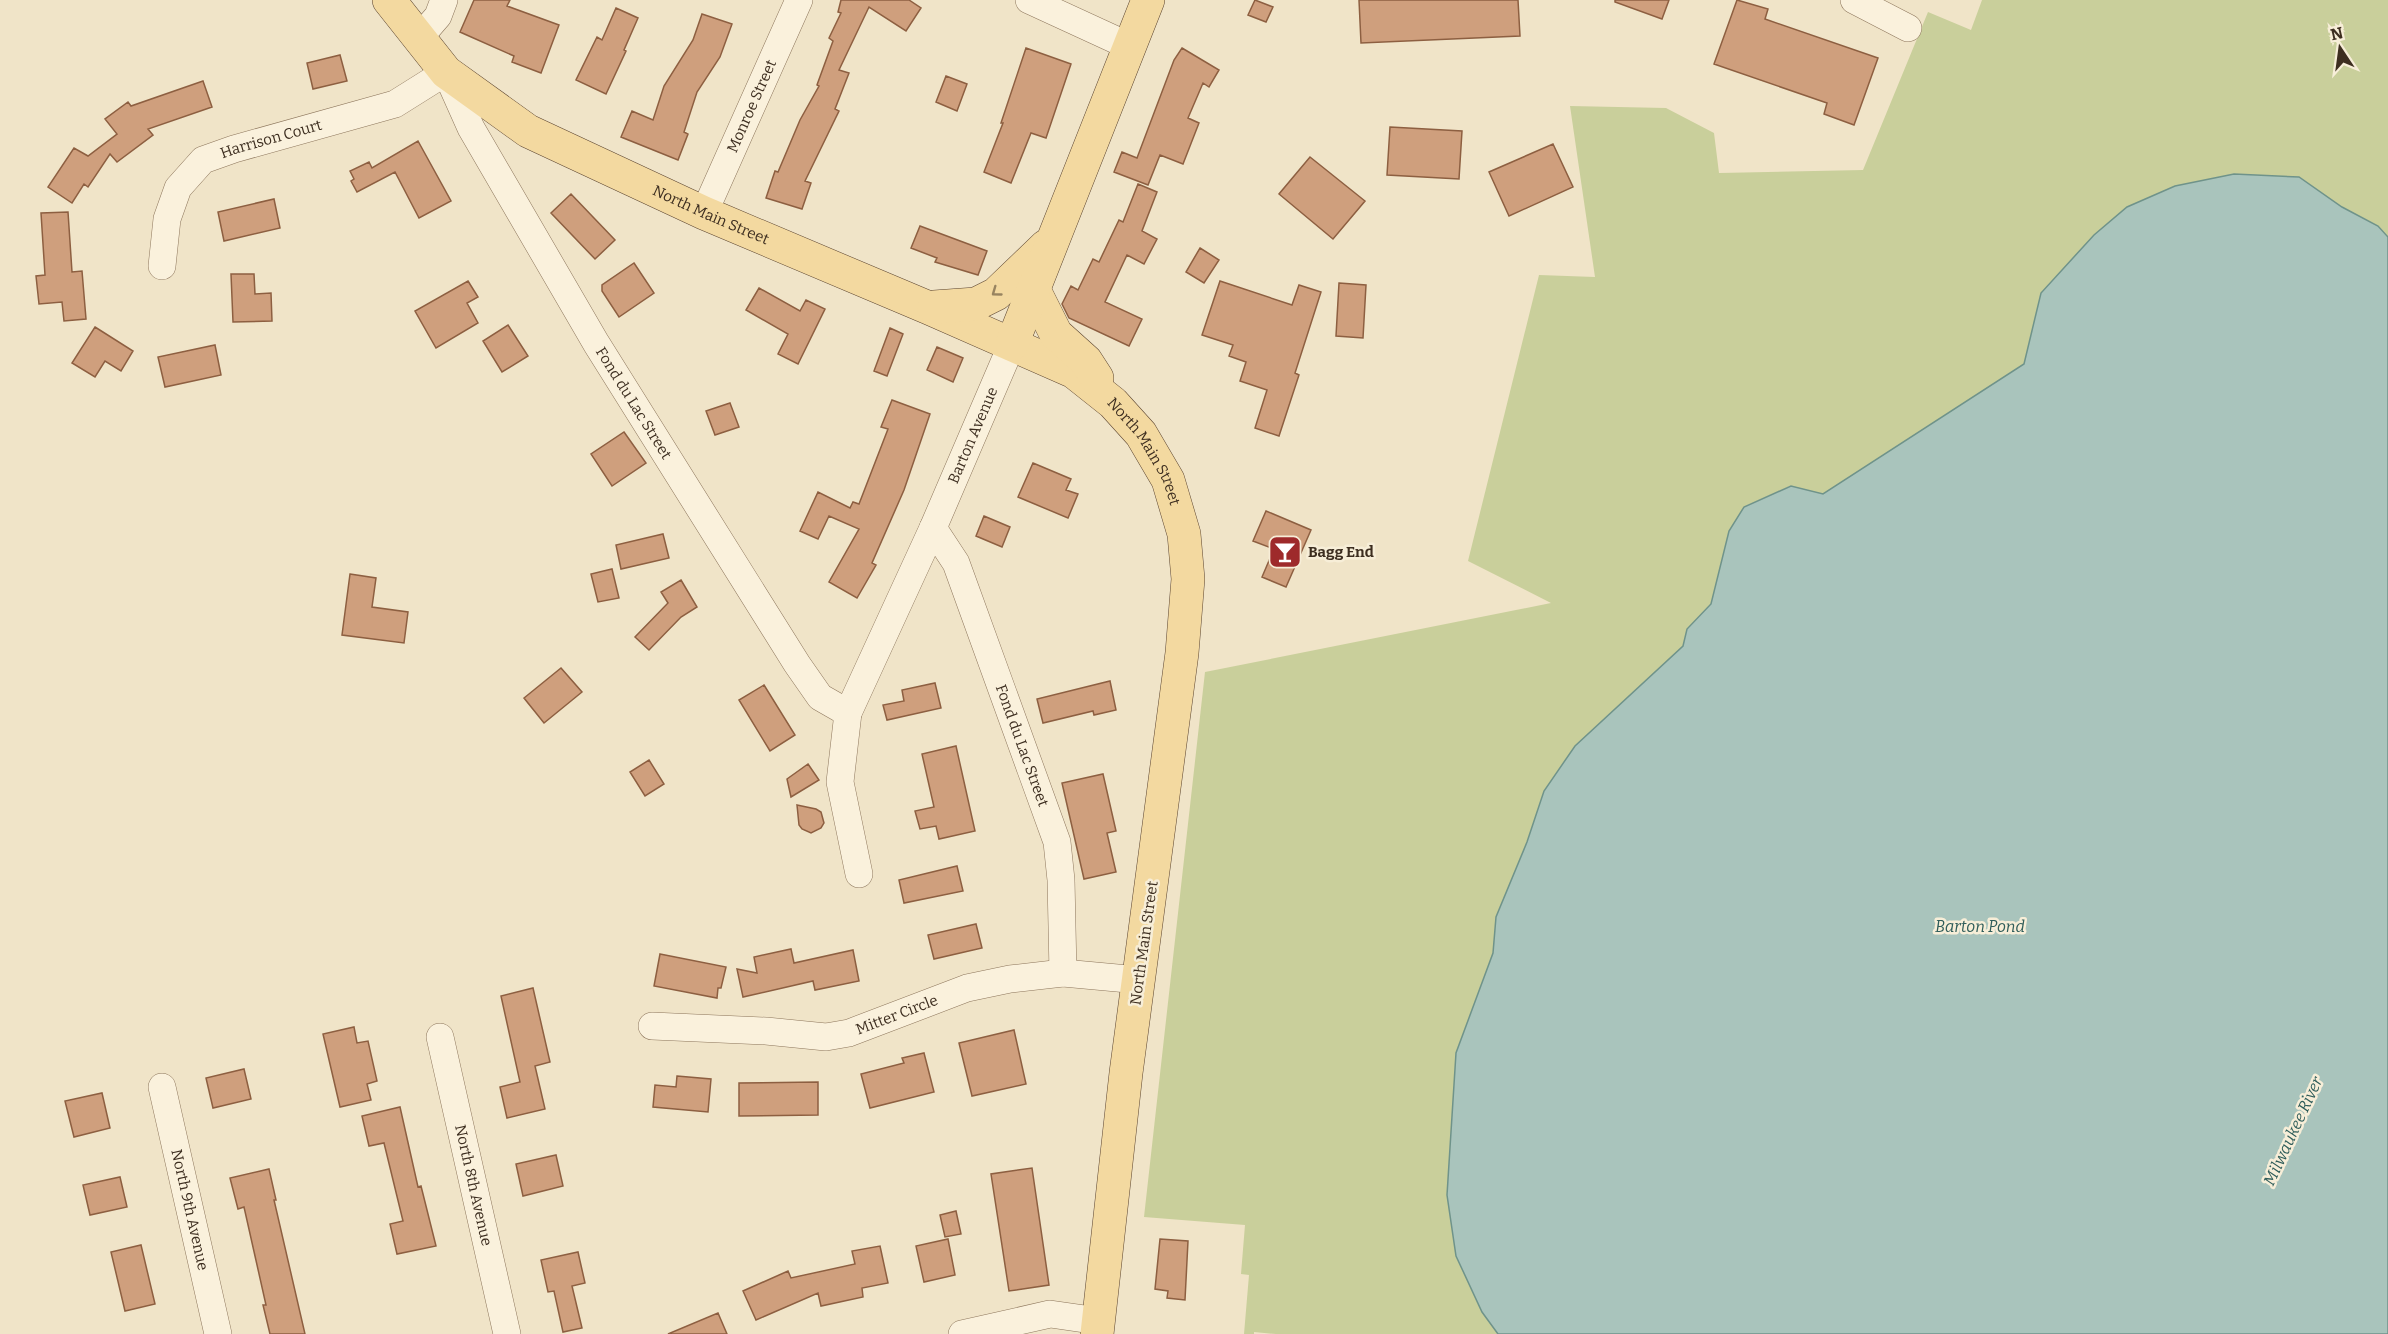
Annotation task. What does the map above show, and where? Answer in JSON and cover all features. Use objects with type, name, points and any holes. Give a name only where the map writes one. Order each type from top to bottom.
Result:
[{"type":"main road","name":"North Main Street","points":[[389,0],[446,72],[528,131],[704,213],[1074,372],[1113,403],[1141,434],[1168,480],[1184,534],[1188,579],[1182,653],[1126,1073],[1098,1327]]},
{"type":"main road","name":"Barton Avenue","points":[[1012,344],[1148,0]]},
{"type":"main road","points":[[929,308],[976,304],[996,294],[1054,238]]},
{"type":"main road","points":[[1034,290],[1056,334],[1086,362],[1113,403]]},
{"type":"street","points":[[419,38],[438,16],[444,0]]},
{"type":"street","name":"Monroe Street","points":[[704,213],[799,0]]},
{"type":"street","points":[[1029,0],[1129,46]]},
{"type":"street","points":[[1854,0],[1908,28]]},
{"type":"street","name":"Harrison Court","points":[[162,266],[167,219],[178,188],[203,160],[234,149],[395,104],[446,72]]},
{"type":"street","name":"Fond du Lac Street","points":[[446,72],[471,128],[596,343],[797,664],[820,697],[848,713]]},
{"type":"street","name":"Barton Avenue","points":[[860,874],[840,782],[848,713],[933,528],[1012,344]]},
{"type":"street","name":"Fond du Lac Street","points":[[933,528],[956,563],[1058,842],[1063,973]]},
{"type":"street","name":"Mitter Circle","points":[[652,1026],[766,1031],[826,1037],[849,1033],[967,988],[1010,979],[1063,973],[1139,980]]},
{"type":"street","name":"North 8th Avenue","points":[[440,1037],[507,1334]]},
{"type":"street","name":"North 9th Avenue","points":[[162,1087],[218,1334]]},
{"type":"street","points":[[962,1334],[1050,1314],[1098,1327]]},
{"type":"green space","points":[[1982,0],[2388,0],[2388,237],[2378,226],[2342,207],[2299,177],[2234,174],[2175,186],[2041,293],[2024,364],[1823,495],[1790,486],[1744,507],[1729,531],[1711,604],[1687,629],[1683,646],[1575,746],[1544,791],[1527,842],[1496,917],[1493,953],[1456,1053],[1447,1195],[1456,1256],[1482,1312],[1498,1334],[1276,1334],[1254,1332],[1254,1334],[1244,1334],[1249,1275],[1241,1274],[1245,1225],[1144,1217],[1205,672],[1551,603],[1468,561],[1539,275],[1595,277],[1570,106],[1666,108],[1714,133],[1719,173],[1863,170],[1928,12],[1971,30]]},
{"type":"water","name":"Barton Pond","points":[[2234,174],[2299,177],[2342,207],[2378,226],[2388,237],[2388,1334],[1498,1334],[1482,1312],[1456,1256],[1447,1195],[1456,1053],[1493,953],[1496,917],[1527,842],[1544,791],[1575,746],[1683,646],[1687,629],[1711,604],[1729,531],[1744,507],[1791,486],[1823,494],[2024,364],[2041,293],[2094,235],[2127,207],[2175,186]]},
{"type":"building","points":[[474,0],[510,0],[507,6],[559,25],[541,73],[512,62],[514,56],[460,32]]},
{"type":"building","points":[[841,0],[909,0],[921,8],[906,31],[869,7],[839,70],[849,73],[835,109],[839,111],[805,181],[811,183],[802,209],[766,198],[775,171],[778,172],[800,120],[819,86],[817,85],[833,41],[829,38],[841,13],[838,12]]},
{"type":"building","points":[[1255,0],[1273,7],[1266,22],[1248,15]]},
{"type":"building","points":[[1359,0],[1518,0],[1520,36],[1361,43]]},
{"type":"building","points":[[1615,0],[1669,0],[1662,19],[1615,2]]},
{"type":"building","points":[[1737,0],[1768,9],[1765,19],[1878,58],[1854,125],[1824,114],[1827,103],[1714,64]]},
{"type":"building","points":[[616,8],[638,18],[606,94],[576,80],[597,37],[602,40]]},
{"type":"building","points":[[702,14],[732,24],[720,57],[697,92],[684,132],[688,134],[678,160],[621,137],[632,111],[653,120],[664,86],[693,40]]},
{"type":"building","points":[[1026,48],[1071,64],[1046,138],[1031,133],[1011,183],[984,172],[1003,123],[1001,123]]},
{"type":"building","points":[[1182,48],[1219,70],[1209,87],[1203,83],[1188,118],[1199,123],[1183,164],[1160,155],[1148,185],[1114,172],[1122,152],[1137,158],[1174,60]]},
{"type":"building","points":[[340,55],[347,81],[313,89],[307,63]]},
{"type":"building","points":[[946,76],[967,84],[957,111],[936,102]]},
{"type":"building","points":[[203,81],[212,107],[148,129],[153,135],[117,162],[110,154],[88,187],[84,184],[72,203],[48,187],[74,148],[88,156],[117,134],[105,119],[128,102],[131,106]]},
{"type":"building","points":[[1390,127],[1462,131],[1459,179],[1387,175]]},
{"type":"building","points":[[418,141],[451,201],[419,218],[395,172],[357,192],[351,181],[354,179],[350,171],[369,162],[372,168]]},
{"type":"building","points":[[1553,144],[1573,187],[1509,216],[1489,172]]},
{"type":"building","points":[[1310,157],[1365,201],[1333,239],[1279,194]]},
{"type":"building","points":[[1138,184],[1157,192],[1142,231],[1157,239],[1144,264],[1127,255],[1105,302],[1142,319],[1129,346],[1069,318],[1062,304],[1071,286],[1078,290],[1093,259],[1099,262],[1119,220],[1123,222]]},
{"type":"building","points":[[571,194],[615,240],[595,259],[551,213]]},
{"type":"building","points":[[274,199],[280,228],[224,241],[218,212]]},
{"type":"building","points":[[68,212],[72,272],[82,271],[86,319],[64,321],[62,302],[39,304],[36,276],[45,275],[41,213]]},
{"type":"building","points":[[920,226],[987,251],[978,275],[935,262],[937,258],[911,248]]},
{"type":"building","points":[[1200,248],[1219,260],[1204,283],[1186,272]]},
{"type":"building","points":[[634,263],[654,293],[619,317],[602,291],[602,285]]},
{"type":"building","points":[[231,274],[254,274],[255,294],[271,293],[272,321],[233,322]]},
{"type":"building","points":[[468,281],[478,297],[467,303],[478,323],[436,348],[415,311]]},
{"type":"building","points":[[1220,281],[1292,305],[1299,285],[1321,292],[1295,373],[1299,375],[1279,436],[1255,428],[1267,390],[1240,381],[1246,362],[1229,356],[1233,345],[1202,335]]},
{"type":"building","points":[[1339,283],[1366,285],[1363,338],[1336,336]]},
{"type":"building","points":[[759,288],[800,311],[806,300],[825,309],[798,364],[778,354],[788,334],[746,310]]},
{"type":"building","points":[[508,325],[528,356],[502,372],[483,341]]},
{"type":"building","points":[[95,327],[133,351],[121,371],[105,361],[95,377],[72,363]]},
{"type":"building","points":[[890,328],[903,334],[887,376],[874,371]]},
{"type":"building","points":[[215,345],[221,375],[165,387],[158,357]]},
{"type":"building","points":[[937,347],[963,358],[953,382],[927,370]]},
{"type":"building","points":[[892,400],[930,414],[904,490],[872,563],[876,565],[857,598],[829,582],[859,529],[829,516],[818,539],[800,531],[818,492],[850,508],[853,502],[859,504],[888,429],[881,427]]},
{"type":"building","points":[[730,403],[739,427],[715,435],[706,411]]},
{"type":"building","points":[[624,432],[646,463],[612,486],[591,454]]},
{"type":"building","points":[[1033,463],[1071,479],[1066,490],[1078,494],[1068,518],[1018,497]]},
{"type":"building","points":[[1266,511],[1311,530],[1286,587],[1262,577],[1274,549],[1253,541]]},
{"type":"building","points":[[984,516],[1010,527],[1002,547],[976,536]]},
{"type":"building","points":[[663,534],[669,558],[621,569],[616,545]]},
{"type":"building","points":[[612,569],[619,598],[598,602],[591,574]]},
{"type":"building","points":[[350,574],[376,578],[372,607],[408,612],[404,643],[342,635]]},
{"type":"building","points":[[681,580],[697,607],[681,617],[649,650],[635,637],[668,603],[661,592]]},
{"type":"building","points":[[561,668],[582,692],[544,723],[524,698]]},
{"type":"building","points":[[1110,681],[1116,710],[1094,715],[1093,711],[1043,723],[1037,699]]},
{"type":"building","points":[[935,683],[941,708],[887,720],[883,705],[904,701],[902,690]]},
{"type":"building","points":[[764,685],[795,735],[770,751],[739,700]]},
{"type":"building","points":[[956,746],[975,831],[939,839],[936,826],[920,829],[915,811],[934,807],[922,754]]},
{"type":"building","points":[[649,760],[664,784],[645,796],[630,772]]},
{"type":"building","points":[[808,764],[819,780],[791,797],[787,779]]},
{"type":"building","points":[[1103,774],[1116,831],[1107,833],[1116,872],[1084,879],[1062,783]]},
{"type":"building","points":[[797,805],[821,812],[824,823],[821,828],[811,833],[802,829],[799,825]]},
{"type":"building","points":[[957,866],[963,891],[904,903],[899,880]]},
{"type":"building","points":[[976,924],[982,948],[934,959],[928,935]]},
{"type":"building","points":[[791,949],[794,963],[853,950],[859,981],[815,990],[813,981],[743,997],[737,969],[757,973],[754,957]]},
{"type":"building","points":[[660,954],[726,967],[721,988],[718,988],[717,998],[654,986]]},
{"type":"building","points":[[533,988],[550,1062],[535,1066],[545,1109],[507,1118],[500,1087],[520,1082],[501,996]]},
{"type":"building","points":[[354,1027],[357,1043],[368,1041],[377,1081],[367,1084],[371,1100],[340,1107],[323,1034]]},
{"type":"building","points":[[1014,1030],[1026,1084],[972,1096],[959,1043]]},
{"type":"building","points":[[924,1053],[934,1092],[870,1108],[861,1074],[904,1063],[902,1058]]},
{"type":"building","points":[[244,1069],[251,1099],[213,1108],[206,1078]]},
{"type":"building","points":[[677,1076],[711,1079],[708,1112],[653,1107],[655,1085],[676,1087]]},
{"type":"building","points":[[818,1082],[818,1115],[739,1116],[739,1083]]},
{"type":"building","points":[[102,1093],[110,1128],[74,1137],[65,1101]]},
{"type":"building","points":[[400,1107],[418,1187],[421,1186],[436,1246],[397,1254],[390,1224],[403,1221],[384,1143],[369,1146],[362,1116]]},
{"type":"building","points":[[556,1155],[563,1186],[523,1196],[516,1164]]},
{"type":"building","points":[[1032,1168],[1049,1285],[1009,1291],[991,1174]]},
{"type":"building","points":[[269,1169],[305,1334],[270,1334],[263,1305],[266,1305],[244,1207],[238,1209],[230,1178]]},
{"type":"building","points":[[120,1177],[127,1207],[90,1215],[83,1185]]},
{"type":"building","points":[[956,1211],[961,1234],[945,1237],[940,1215]]},
{"type":"building","points":[[948,1239],[955,1275],[924,1282],[916,1246]]},
{"type":"building","points":[[1160,1239],[1188,1241],[1185,1300],[1167,1298],[1168,1291],[1155,1289]]},
{"type":"building","points":[[141,1245],[155,1304],[125,1311],[111,1252]]},
{"type":"building","points":[[880,1246],[888,1283],[862,1288],[863,1297],[821,1306],[818,1293],[756,1320],[743,1291],[788,1271],[791,1278],[855,1264],[852,1251]]},
{"type":"building","points":[[578,1252],[585,1283],[572,1286],[582,1328],[563,1332],[554,1291],[548,1292],[541,1260]]},
{"type":"building","points":[[718,1313],[727,1334],[668,1334]]},
{"type":"place","name":"Bagg End","points":[[1285,552]]},
{"type":"water label","name":"Milwaukee River","points":[[2293,1131]]}]
